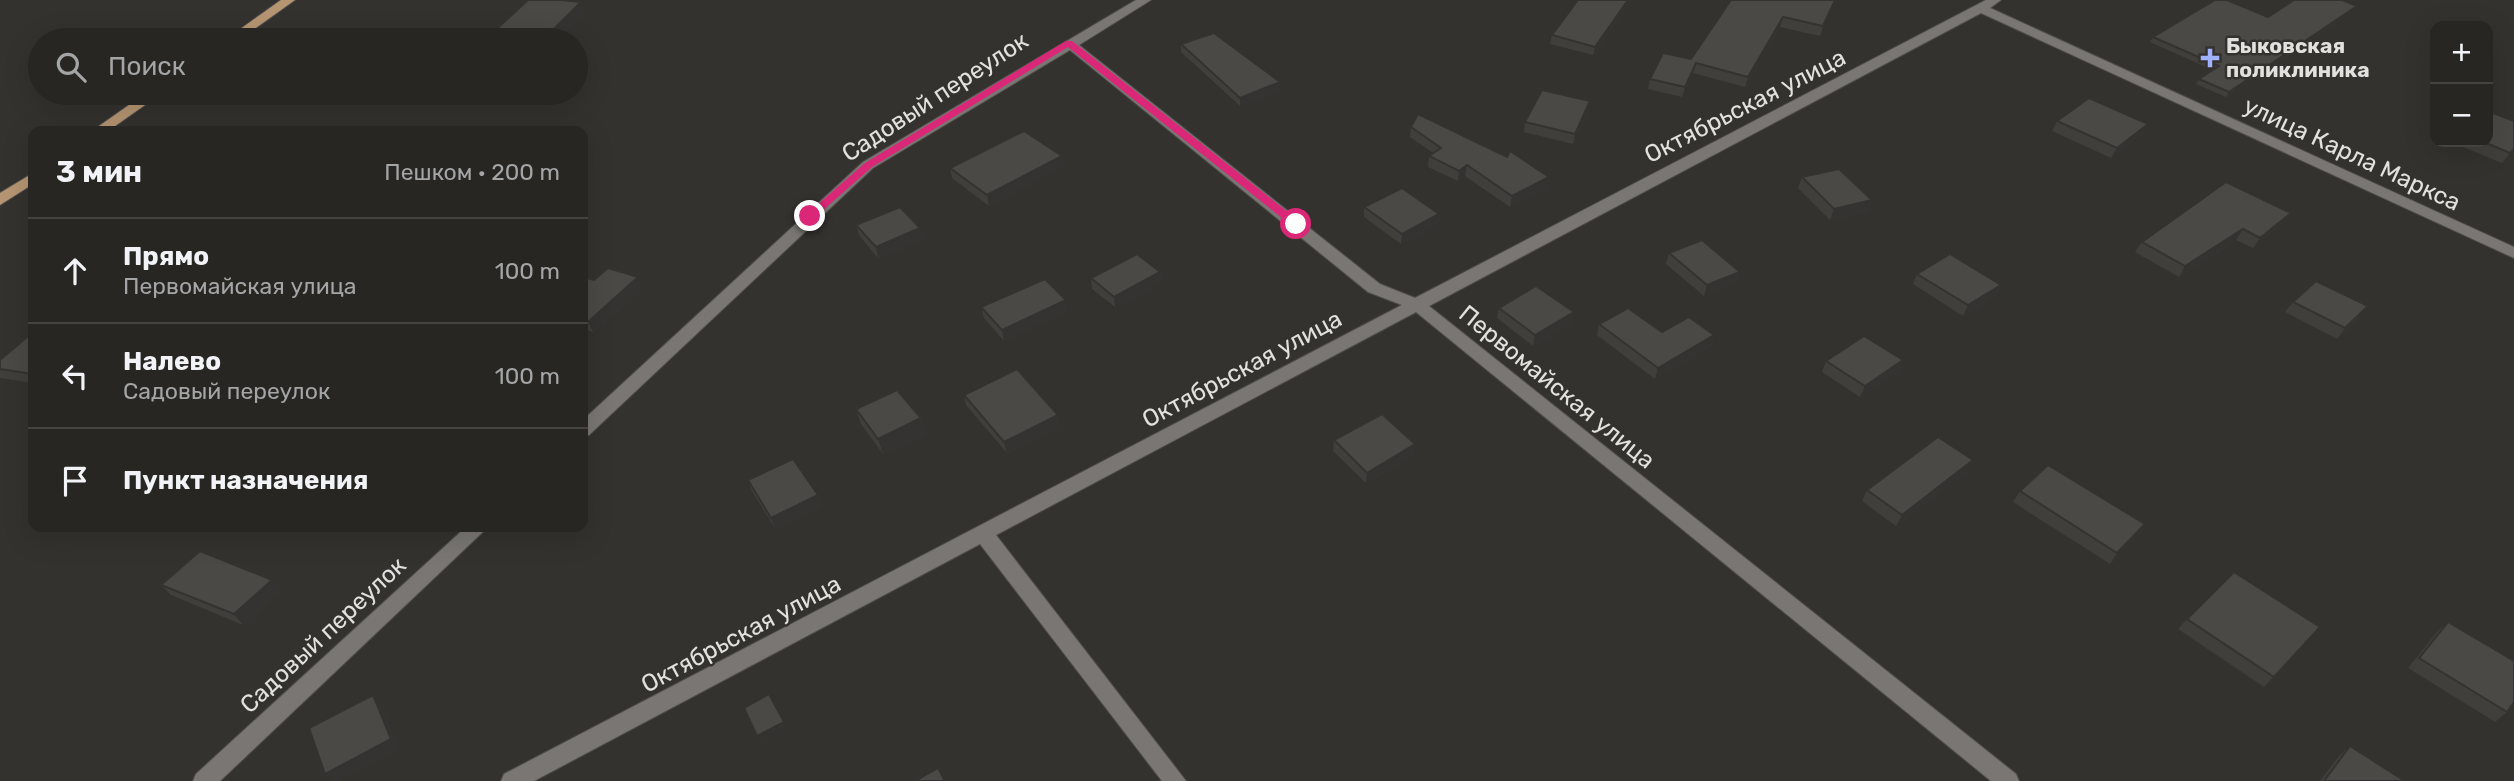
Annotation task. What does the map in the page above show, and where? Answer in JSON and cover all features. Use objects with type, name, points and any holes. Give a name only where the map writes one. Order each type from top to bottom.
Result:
[{"type":"main road","points":[[248,28],[289,0]]},
{"type":"main road","points":[[106,126],[137,105]]},
{"type":"main road","points":[[0,200],[28,180]]},
{"type":"street","name":"Садовый переулок","points":[[588,425],[868,165],[1145,0]]},
{"type":"street","name":"улица Карла Маркса","points":[[1988,4],[2514,253]]},
{"type":"street","name":"Октябрьская улица","points":[[512,781],[1988,4]]},
{"type":"street","name":"Первомайская улица","points":[[1069,43],[1374,288],[1416,304],[2008,781]]},
{"type":"street","name":"Садовый переулок","points":[[204,781],[473,532]]},
{"type":"street","points":[[984,534],[1175,781]]},
{"type":"building","points":[[528,0],[581,2],[555,28],[498,28]]},
{"type":"building","points":[[1578,0],[1628,0],[1595,47],[1552,35]]},
{"type":"building","points":[[1731,0],[1835,0],[1823,26],[1783,17],[1748,77],[1696,63],[1685,87],[1650,79],[1663,53],[1691,59]]},
{"type":"building","points":[[2215,0],[2227,0],[2268,17],[2294,0],[2342,0],[2357,6],[2229,92],[2199,79],[2219,66],[2153,37]]},
{"type":"building","points":[[1214,33],[1280,82],[1240,98],[1181,44]]},
{"type":"building","points":[[1542,90],[1590,101],[1575,134],[1525,122]]},
{"type":"building","points":[[2089,98],[2148,124],[2117,148],[2057,121]]},
{"type":"building","points":[[2493,113],[2514,121],[2514,149],[2510,153],[2493,146]]},
{"type":"building","points":[[1418,114],[1507,157],[1510,151],[1549,177],[1512,196],[1467,165],[1459,171],[1429,156],[1441,148],[1411,127]]},
{"type":"building","points":[[1024,131],[1062,156],[987,195],[950,168]]},
{"type":"building","points":[[1839,169],[1872,200],[1834,209],[1802,177]]},
{"type":"building","points":[[2226,182],[2291,213],[2260,238],[2243,229],[2185,266],[2142,242]]},
{"type":"building","points":[[1402,188],[1439,214],[1402,234],[1364,207]]},
{"type":"building","points":[[900,207],[920,228],[876,247],[856,225]]},
{"type":"building","points":[[1702,240],[1740,272],[1707,285],[1669,253]]},
{"type":"building","points":[[1137,254],[1160,272],[1114,297],[1091,278]]},
{"type":"building","points":[[1950,254],[2001,285],[1968,305],[1917,274]]},
{"type":"building","points":[[608,268],[638,277],[588,322],[588,278],[594,280]]},
{"type":"building","points":[[1045,279],[1066,300],[1002,330],[981,307]]},
{"type":"building","points":[[2316,281],[2368,306],[2345,328],[2293,302]]},
{"type":"building","points":[[1536,286],[1574,312],[1535,335],[1499,308]]},
{"type":"building","points":[[1628,308],[1662,332],[1689,317],[1714,335],[1658,368],[1599,324]]},
{"type":"building","points":[[28,336],[28,373],[0,369],[0,360]]},
{"type":"building","points":[[1864,336],[1903,360],[1865,386],[1826,361]]},
{"type":"building","points":[[1017,369],[1058,415],[1004,442],[964,395]]},
{"type":"building","points":[[897,390],[921,418],[878,439],[856,409]]},
{"type":"building","points":[[1382,414],[1415,444],[1367,473],[1334,440]]},
{"type":"building","points":[[1938,437],[1973,460],[1902,515],[1867,490]]},
{"type":"building","points":[[793,459],[818,495],[771,518],[748,480]]},
{"type":"building","points":[[2048,465],[2145,524],[2117,553],[2020,491]]},
{"type":"building","points":[[200,551],[272,580],[234,614],[161,585]]},
{"type":"building","points":[[2234,572],[2320,627],[2274,677],[2187,619]]},
{"type":"building","points":[[2448,622],[2514,661],[2514,702],[2507,712],[2419,658]]},
{"type":"building","points":[[769,694],[784,722],[757,736],[744,708]]},
{"type":"building","points":[[373,695],[391,739],[325,774],[309,728]]},
{"type":"building","points":[[2350,746],[2405,781],[2324,781]]},
{"type":"building","points":[[938,768],[945,781],[915,781]]},
{"type":"place","name":"Быковская поликлиника","points":[[2210,58]]},
{"type":"route","points":[[810,216],[868,165],[1069,43],[1296,224]]}]
